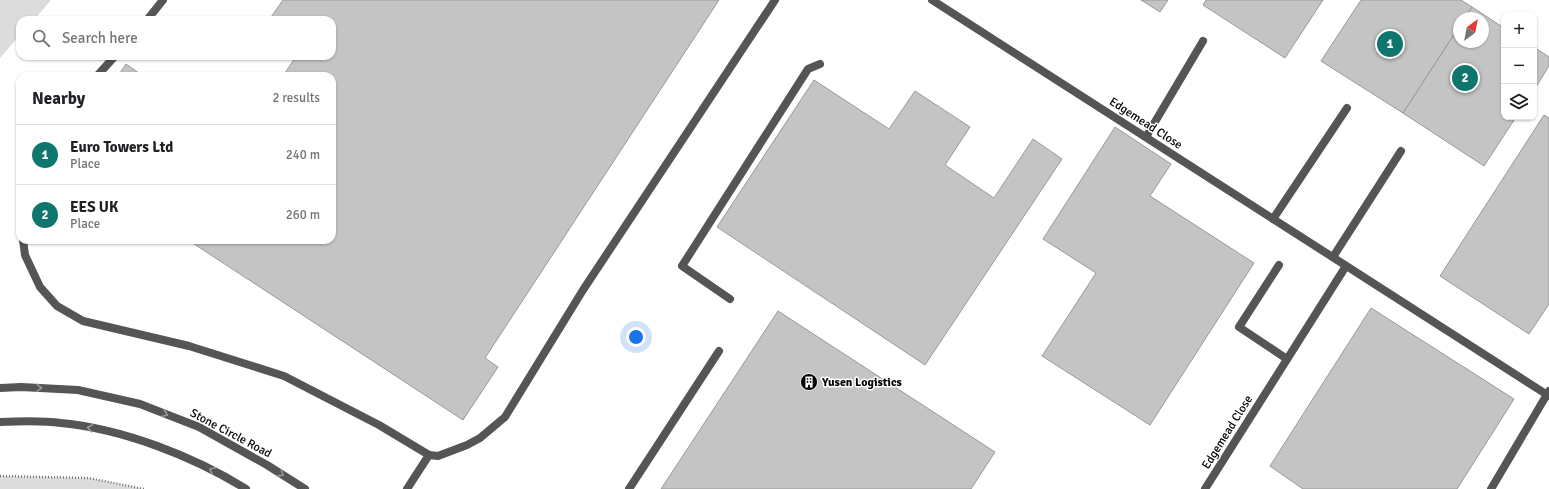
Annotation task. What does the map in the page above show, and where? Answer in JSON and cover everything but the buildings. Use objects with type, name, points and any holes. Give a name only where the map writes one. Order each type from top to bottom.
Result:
[{"type":"street","points":[[150,16],[163,0]]},
{"type":"street","points":[[24,244],[25,255],[40,287],[57,306],[83,321],[189,346],[284,376],[379,425],[429,455],[438,456],[467,445],[480,438],[505,417],[583,290],[775,0]]},
{"type":"street","name":"Edgemead Close","points":[[932,0],[1548,394]]},
{"type":"street","points":[[1146,137],[1203,41]]},
{"type":"street","points":[[101,72],[111,60]]},
{"type":"street","points":[[730,298],[682,266],[808,69],[820,64]]},
{"type":"street","points":[[1273,219],[1346,108]]},
{"type":"street","points":[[1333,257],[1401,151]]},
{"type":"street","points":[[1278,265],[1239,327],[1287,359]]},
{"type":"street","name":"Edgemead Close","points":[[1205,489],[1346,266]]},
{"type":"street","points":[[629,489],[719,351]]},
{"type":"street","name":"Stone Circle Road","points":[[0,388],[21,387],[78,390],[140,404],[199,427],[267,465],[305,489]]},
{"type":"street","points":[[1491,489],[1548,394]]},
{"type":"street","points":[[0,422],[61,422],[102,430],[137,440],[182,456],[230,479],[246,489]]},
{"type":"street","points":[[408,489],[429,455]]},
{"type":"path","points":[[0,476],[89,478],[144,489]]},
{"type":"shaded area","points":[[0,0],[51,0],[37,16],[16,16],[16,40],[0,58]]},
{"type":"shaded area","points":[[0,476],[89,478],[144,489],[0,489]]},
{"type":"place","name":"Euro Towers Ltd","points":[[1390,44]]},
{"type":"place","name":"EES UK","points":[[1465,78]]},
{"type":"place","name":"Yusen Logistics","points":[[809,382]]}]
